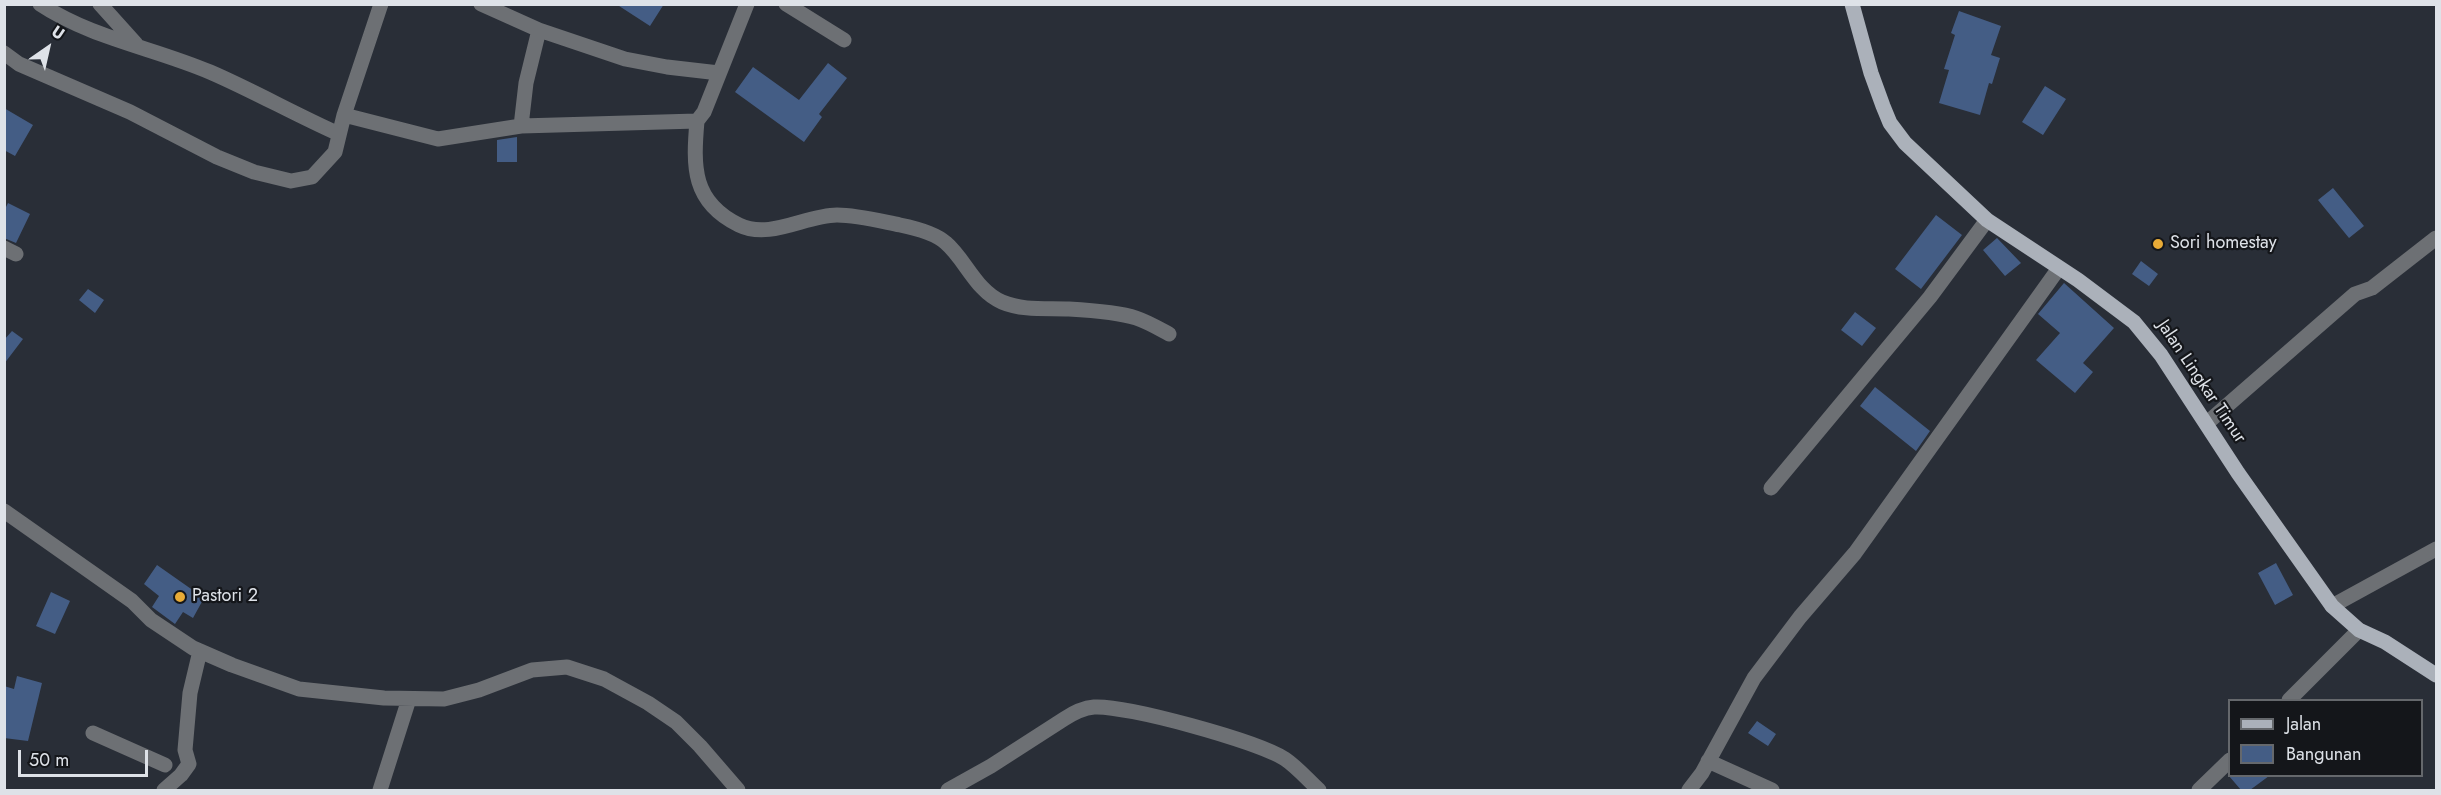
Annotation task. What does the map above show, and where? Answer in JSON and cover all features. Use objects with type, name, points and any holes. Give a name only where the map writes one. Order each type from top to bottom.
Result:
[{"type":"main road","name":"Jalan Lingkar Timur","points":[[1852,4],[1871,73],[1890,123],[1905,143],[1987,220],[2106,300],[2142,331],[2332,606],[2359,630],[2385,642],[2436,675]]},
{"type":"street","points":[[39,4],[82,28],[137,45],[211,73],[339,134]]},
{"type":"street","points":[[100,4],[137,45]]},
{"type":"street","points":[[4,53],[19,64],[130,112],[217,157],[254,172],[291,181],[312,177],[335,152],[344,115],[381,4]]},
{"type":"street","points":[[481,4],[539,30],[625,59],[719,73]]},
{"type":"street","points":[[747,4],[704,112],[697,121],[694,151],[700,188],[719,212],[740,226],[757,230],[837,215],[900,225],[922,231],[948,244],[968,272],[999,301],[1026,308],[1072,309],[1135,317],[1169,334]]},
{"type":"street","points":[[786,4],[844,40]]},
{"type":"street","points":[[521,126],[528,73],[539,30]]},
{"type":"street","points":[[344,115],[438,139],[521,126],[697,121]]},
{"type":"street","points":[[1771,488],[1930,297],[1987,220]]},
{"type":"street","points":[[2207,423],[2355,294],[2373,288],[2436,238]]},
{"type":"street","points":[[1689,790],[1708,761],[1754,678],[1800,617],[1855,553],[2059,268]]},
{"type":"street","points":[[4,510],[126,596],[151,620],[200,651],[232,665],[299,689],[409,699],[444,699],[479,690],[531,670],[567,667],[604,679],[648,703],[676,722],[738,790]]},
{"type":"street","points":[[2332,606],[2436,549]]},
{"type":"street","points":[[2290,699],[2359,630]]},
{"type":"street","points":[[167,787],[187,767],[189,759],[185,750],[190,693],[200,651]]},
{"type":"street","points":[[380,790],[409,699]]},
{"type":"street","points":[[948,790],[991,766],[1064,718],[1075,712],[1095,707],[1147,716],[1225,735],[1286,759],[1318,790]]},
{"type":"street","points":[[93,733],[165,765]]},
{"type":"street","points":[[167,787],[165,765],[174,751],[185,750]]},
{"type":"street","points":[[1708,761],[1772,790]]},
{"type":"street","points":[[2199,790],[2228,761]]},
{"type":"building","points":[[616,4],[664,4],[650,26]]},
{"type":"building","points":[[1959,11],[2001,26],[1991,55],[2000,58],[1992,84],[1989,83],[1980,115],[1939,103],[1949,70],[1944,69],[1955,35],[1951,33]]},
{"type":"building","points":[[828,63],[847,78],[819,114],[822,117],[804,142],[735,92],[753,67],[799,100]]},
{"type":"building","points":[[2045,86],[2066,99],[2043,135],[2022,122]]},
{"type":"building","points":[[4,108],[33,125],[15,156],[4,150]]},
{"type":"building","points":[[517,137],[517,162],[497,162],[497,140]]},
{"type":"building","points":[[2333,188],[2364,226],[2349,238],[2318,200]]},
{"type":"building","points":[[8,203],[30,214],[16,243],[4,238],[4,211]]},
{"type":"building","points":[[1936,215],[1962,235],[1921,289],[1895,269]]},
{"type":"building","points":[[1997,238],[2021,263],[2005,276],[1983,250]]},
{"type":"building","points":[[2141,261],[2158,274],[2149,286],[2132,274]]},
{"type":"building","points":[[2064,283],[2114,328],[2083,363],[2093,372],[2075,393],[2036,360],[2060,333],[2038,314]]},
{"type":"building","points":[[88,289],[104,300],[95,313],[79,300]]},
{"type":"building","points":[[1855,312],[1876,328],[1862,346],[1841,330]]},
{"type":"building","points":[[12,331],[23,339],[4,364],[4,340]]},
{"type":"building","points":[[1875,387],[1930,431],[1916,451],[1860,406]]},
{"type":"building","points":[[2276,563],[2293,595],[2275,605],[2258,573]]},
{"type":"building","name":"Pastori 2","points":[[157,565],[204,598],[193,618],[183,612],[175,624],[152,607],[159,596],[144,584]]},
{"type":"building","points":[[51,592],[70,601],[55,634],[36,626]]},
{"type":"building","points":[[17,676],[42,683],[28,741],[4,738],[4,686],[14,689]]},
{"type":"building","points":[[1757,721],[1776,734],[1768,746],[1748,733]]},
{"type":"building","points":[[2230,777],[2268,777],[2250,790],[2241,790]]},
{"type":"place","name":"Sori homestay","points":[[2158,244]]},
{"type":"place","name":"Pastori 2","points":[[180,597]]}]
